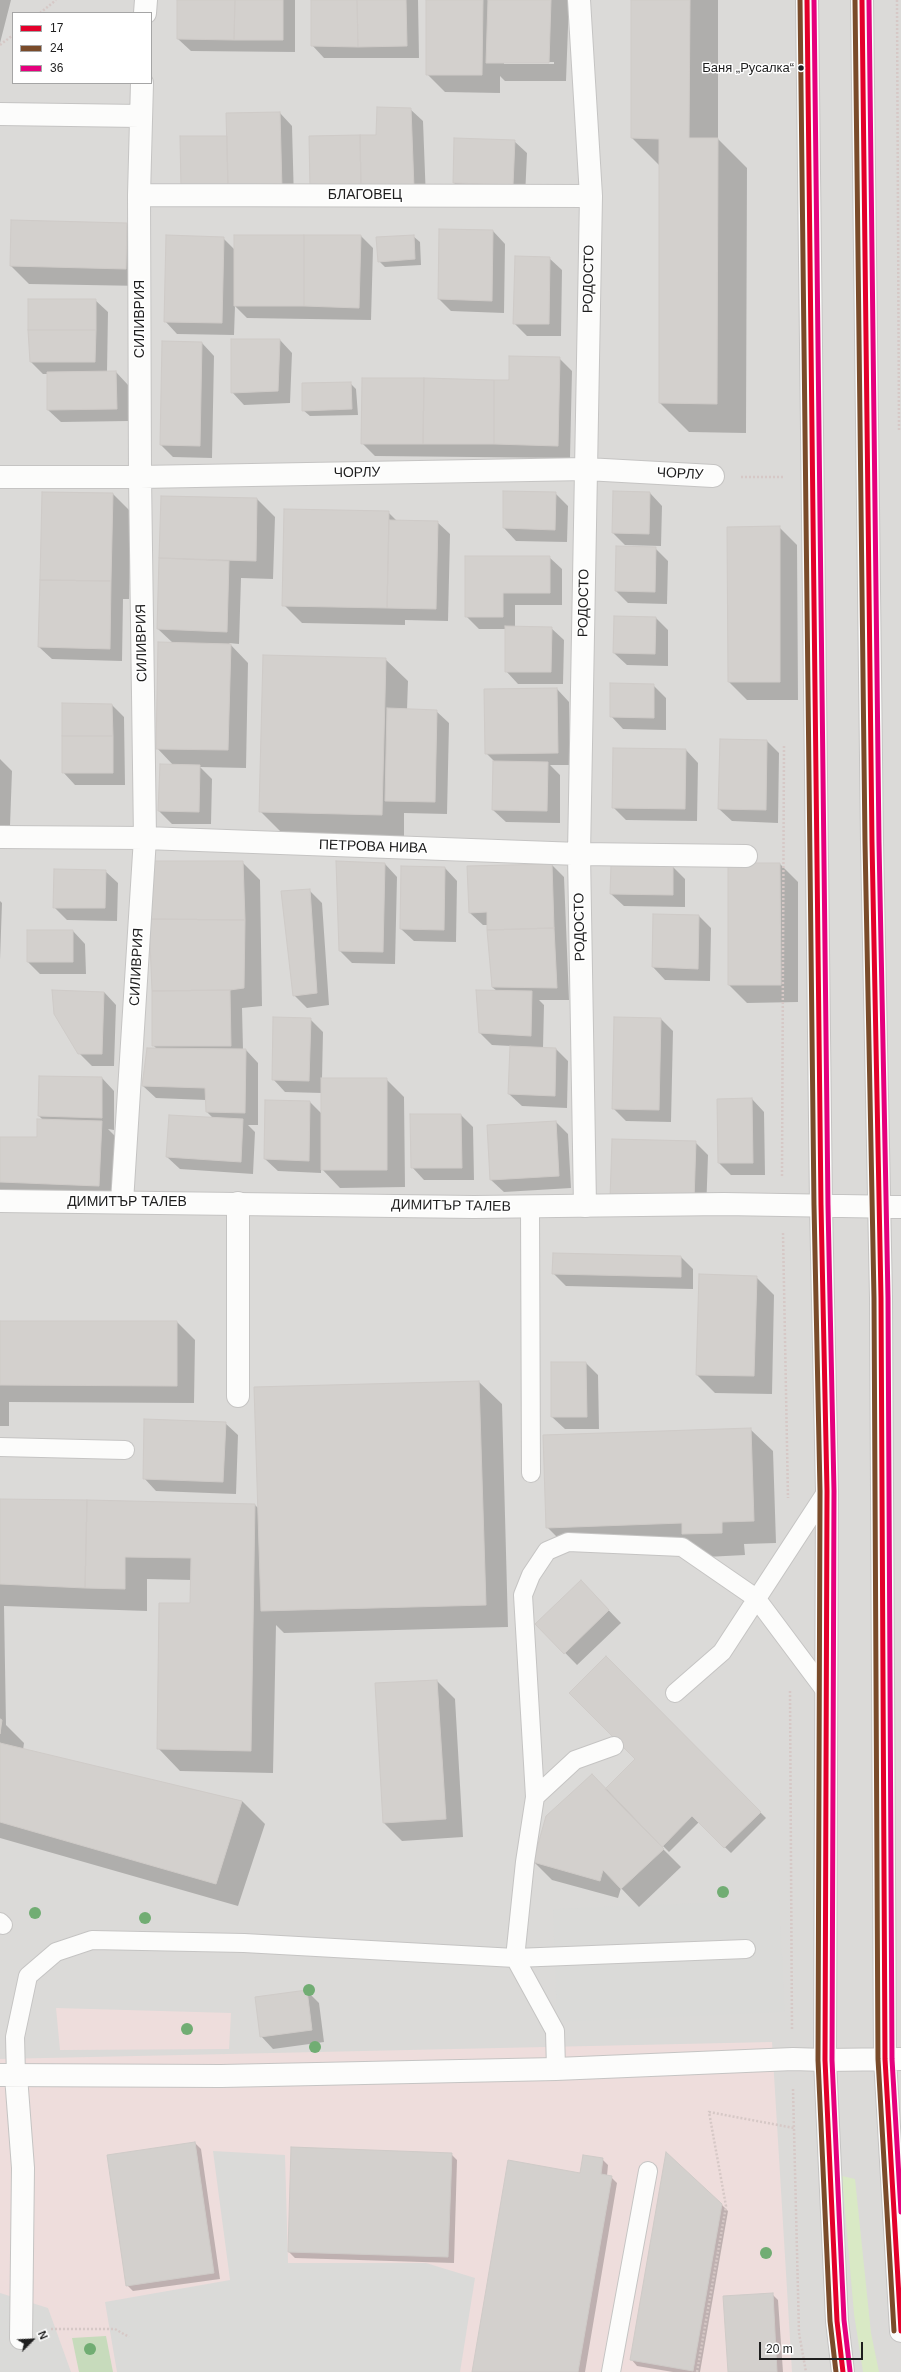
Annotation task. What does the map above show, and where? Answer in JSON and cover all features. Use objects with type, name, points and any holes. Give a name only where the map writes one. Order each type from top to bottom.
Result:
[{"type":"street","points":[[145,12],[146,0]]},
{"type":"street","name":"РОДОСТО","points":[[579,0],[591,196],[579,854],[585,1206]]},
{"type":"street","points":[[807,0],[821,1205],[827,1491],[825,2060],[837,2321],[844,2372]]},
{"type":"street","points":[[862,0],[872,842],[890,1207],[893,2059],[901,2331]]},
{"type":"street","name":"СИЛИВРИЯ","points":[[122,1202],[145,838],[140,477],[139,195],[142,84]]},
{"type":"street","points":[[0,114],[140,116]]},
{"type":"street","name":"БЛАГОВЕЦ","points":[[139,195],[591,196]]},
{"type":"street","name":"ЧОРЛУ","points":[[0,477],[140,477],[586,469],[713,476]]},
{"type":"street","name":"ПЕТРОВА НИВА","points":[[0,837],[145,838],[579,854],[746,856]]},
{"type":"street","name":"ДИМИТЪР ТАЛЕВ","points":[[0,1201],[530,1206],[821,1205],[890,1207]]},
{"type":"street","points":[[238,1203],[238,1396]]},
{"type":"street","points":[[21,2338],[23,2168],[8,2075],[221,2076],[556,2068],[793,2059],[893,2059]]},
{"type":"lane","points":[[530,1206],[531,1473]]},
{"type":"lane","points":[[0,1447],[125,1450]]},
{"type":"lane","points":[[675,1693],[722,1652],[827,1491]]},
{"type":"lane","points":[[556,2068],[555,2031],[515,1958],[525,1862],[535,1797],[523,1595],[531,1575],[547,1552],[568,1542],[682,1547],[756,1598],[827,1693]]},
{"type":"lane","points":[[535,1797],[575,1760],[614,1746]]},
{"type":"lane","points":[[8,2075],[28,1976],[56,1952],[92,1940],[244,1943],[515,1958],[746,1949]]},
{"type":"lane","points":[[611,2372],[648,2171]]},
{"type":"path","points":[[41,12],[56,0]]},
{"type":"path","points":[[896,0],[899,436]]},
{"type":"path","points":[[0,45],[12,36]]},
{"type":"path","points":[[713,476],[785,477],[812,475]]},
{"type":"path","points":[[785,477],[785,484]]},
{"type":"path","points":[[782,1156],[784,739]]},
{"type":"path","points":[[792,1981],[799,2333],[806,2372]]},
{"type":"path","points":[[697,2372],[726,2206],[709,2112],[794,2128]]},
{"type":"path","points":[[56,2330],[115,2329],[129,2337]]},
{"type":"shaded area","points":[[0,0],[901,0],[901,2372],[0,2372]]},
{"type":"shaded area","points":[[779,1900],[785,2012],[557,2022],[553,1909]]},
{"type":"shaded area","points":[[56,2008],[231,2013],[229,2049],[60,2050]]},
{"type":"shaded area","points":[[772,2042],[792,2372],[0,2372],[0,2059]]},
{"type":"shaded area","points":[[213,2151],[285,2155],[288,2263],[426,2263],[475,2278],[460,2372],[117,2372],[105,2302],[230,2280]]},
{"type":"shaded area","points":[[0,2293],[48,2308],[71,2372],[0,2372]]},
{"type":"green space","points":[[842,2176],[855,2179],[871,2333],[879,2372],[863,2372],[854,2314]]},
{"type":"green space","points":[[106,2336],[113,2372],[79,2372],[72,2338]]},
{"type":"building","points":[[177,0],[235,0],[234,40],[177,39]]},
{"type":"building","points":[[235,0],[283,0],[283,40],[234,40]]},
{"type":"building","points":[[311,0],[357,0],[358,47],[311,46]]},
{"type":"building","points":[[357,0],[406,0],[407,46],[358,47]]},
{"type":"building","points":[[426,0],[483,0],[482,75],[426,75]]},
{"type":"building","points":[[488,0],[551,0],[549,63],[486,63]]},
{"type":"building","points":[[631,0],[690,0],[689,138],[718,138],[717,404],[659,403],[659,139],[631,138]]},
{"type":"building","points":[[377,107],[411,108],[414,188],[361,188],[360,135],[376,135]]},
{"type":"building","points":[[280,112],[282,189],[228,189],[226,113]]},
{"type":"building","points":[[360,135],[361,188],[310,189],[309,136]]},
{"type":"building","points":[[180,136],[227,136],[228,189],[181,189]]},
{"type":"building","points":[[454,138],[515,140],[513,185],[453,183]]},
{"type":"building","points":[[11,220],[127,223],[126,269],[10,266]]},
{"type":"building","points":[[439,229],[493,230],[492,301],[438,299]]},
{"type":"building","points":[[166,235],[224,237],[222,323],[164,322]]},
{"type":"building","points":[[234,235],[304,235],[304,306],[234,306]]},
{"type":"building","points":[[304,235],[361,235],[359,308],[304,306]]},
{"type":"building","points":[[414,235],[415,259],[378,262],[376,237]]},
{"type":"building","points":[[515,256],[550,257],[549,324],[513,324]]},
{"type":"building","points":[[28,299],[96,299],[96,330],[28,330]]},
{"type":"building","points":[[28,330],[96,330],[95,362],[30,362]]},
{"type":"building","points":[[231,339],[280,339],[278,391],[231,393]]},
{"type":"building","points":[[162,341],[202,342],[200,446],[160,445]]},
{"type":"building","points":[[509,356],[560,357],[558,446],[494,444],[494,380],[509,380]]},
{"type":"building","points":[[116,371],[117,409],[47,410],[47,372]]},
{"type":"building","points":[[362,378],[424,378],[423,444],[361,444]]},
{"type":"building","points":[[424,378],[494,380],[494,444],[423,444]]},
{"type":"building","points":[[351,382],[352,409],[302,411],[302,383]]},
{"type":"building","points":[[503,491],[556,492],[555,530],[503,528]]},
{"type":"building","points":[[613,491],[650,492],[649,534],[612,533]]},
{"type":"building","points":[[42,492],[113,493],[111,581],[40,580]]},
{"type":"building","points":[[161,496],[257,498],[256,561],[159,558]]},
{"type":"building","points":[[284,509],[389,511],[387,608],[282,606]]},
{"type":"building","points":[[389,520],[438,521],[436,609],[387,608]]},
{"type":"building","points":[[780,526],[780,682],[728,682],[727,527]]},
{"type":"building","points":[[616,546],[656,547],[655,592],[615,591]]},
{"type":"building","points":[[465,556],[550,556],[550,593],[503,593],[503,617],[465,617]]},
{"type":"building","points":[[159,558],[229,561],[227,632],[157,629]]},
{"type":"building","points":[[40,580],[111,581],[110,649],[38,647]]},
{"type":"building","points":[[614,616],[656,617],[655,654],[613,653]]},
{"type":"building","points":[[505,626],[552,627],[551,672],[505,672]]},
{"type":"building","points":[[158,642],[231,644],[228,750],[156,749]]},
{"type":"building","points":[[263,655],[386,658],[382,815],[259,812]]},
{"type":"building","points":[[610,683],[654,684],[654,718],[610,717]]},
{"type":"building","points":[[557,688],[558,753],[485,754],[484,689]]},
{"type":"building","points":[[62,703],[112,704],[113,736],[62,736]]},
{"type":"building","points":[[387,708],[437,710],[435,802],[385,801]]},
{"type":"building","points":[[62,736],[113,736],[113,773],[62,773]]},
{"type":"building","points":[[720,739],[767,740],[766,810],[718,809]]},
{"type":"building","points":[[613,748],[686,749],[685,809],[612,808]]},
{"type":"building","points":[[493,761],[548,762],[547,811],[492,810]]},
{"type":"building","points":[[160,764],[200,765],[199,812],[158,811]]},
{"type":"building","points":[[152,861],[243,861],[245,920],[149,919]]},
{"type":"building","points":[[336,861],[385,863],[383,952],[339,951]]},
{"type":"building","points":[[728,863],[780,863],[781,985],[728,985]]},
{"type":"building","points":[[552,864],[554,928],[487,930],[487,912],[469,913],[467,866]]},
{"type":"building","points":[[611,865],[673,866],[673,895],[610,894]]},
{"type":"building","points":[[401,866],[445,867],[444,930],[400,929]]},
{"type":"building","points":[[54,869],[106,870],[105,908],[53,908]]},
{"type":"building","points":[[310,889],[317,993],[293,996],[281,891]]},
{"type":"building","points":[[653,914],[699,915],[698,969],[652,967]]},
{"type":"building","points":[[149,919],[245,920],[244,988],[230,990],[152,991]]},
{"type":"building","points":[[554,928],[557,988],[492,987],[487,930]]},
{"type":"building","points":[[27,930],[73,930],[73,962],[27,962]]},
{"type":"building","points":[[52,990],[104,992],[102,1054],[78,1054],[54,1014]]},
{"type":"building","points":[[230,990],[231,1046],[152,1046],[152,991]]},
{"type":"building","points":[[476,990],[532,991],[531,1036],[479,1033]]},
{"type":"building","points":[[273,1017],[311,1018],[309,1081],[272,1080]]},
{"type":"building","points":[[614,1017],[661,1018],[659,1110],[612,1109]]},
{"type":"building","points":[[510,1046],[556,1048],[555,1096],[508,1094]]},
{"type":"building","points":[[147,1048],[246,1049],[245,1113],[206,1112],[205,1088],[142,1086]]},
{"type":"building","points":[[39,1076],[102,1077],[102,1118],[38,1116]]},
{"type":"building","points":[[321,1078],[387,1078],[387,1170],[321,1170]]},
{"type":"building","points":[[752,1098],[753,1163],[718,1163],[717,1099]]},
{"type":"building","points":[[265,1100],[310,1101],[309,1161],[264,1159]]},
{"type":"building","points":[[410,1114],[461,1114],[462,1168],[411,1168]]},
{"type":"building","points":[[169,1115],[243,1119],[241,1162],[166,1157]]},
{"type":"building","points":[[37,1119],[102,1121],[99,1186],[0,1182],[0,1137],[37,1137]]},
{"type":"building","points":[[556,1121],[559,1176],[490,1180],[487,1125]]},
{"type":"building","points":[[612,1139],[696,1141],[694,1201],[610,1199]]},
{"type":"building","points":[[553,1253],[681,1256],[681,1277],[552,1274]]},
{"type":"building","points":[[699,1274],[757,1276],[754,1376],[696,1375]]},
{"type":"building","points":[[0,1321],[177,1321],[177,1386],[0,1385]]},
{"type":"building","points":[[551,1362],[586,1362],[587,1417],[551,1417]]},
{"type":"building","points":[[479,1381],[486,1605],[261,1611],[254,1387]]},
{"type":"building","points":[[144,1419],[226,1422],[223,1482],[143,1479]]},
{"type":"building","points":[[751,1428],[754,1521],[722,1522],[722,1533],[682,1534],[682,1523],[546,1528],[543,1435]]},
{"type":"building","points":[[0,1499],[87,1500],[85,1588],[0,1584]]},
{"type":"building","points":[[87,1500],[255,1504],[251,1751],[157,1749],[159,1603],[190,1603],[191,1558],[125,1557],[125,1589],[85,1588]]},
{"type":"building","points":[[581,1580],[609,1610],[564,1654],[535,1624]]},
{"type":"building","points":[[606,1656],[761,1812],[724,1848],[692,1816],[662,1847],[605,1789],[635,1759],[569,1693]]},
{"type":"building","points":[[437,1680],[446,1819],[383,1823],[375,1683]]},
{"type":"building","points":[[0,1719],[2,1720],[0,1734]]},
{"type":"building","points":[[0,1743],[242,1801],[216,1884],[0,1822]]},
{"type":"building","points":[[592,1774],[664,1849],[621,1889],[603,1870],[600,1881],[533,1862],[546,1816]]},
{"type":"building","points":[[307,1990],[312,2030],[260,2037],[255,1997]]},
{"type":"building","points":[[195,2142],[214,2273],[126,2286],[107,2155]]},
{"type":"building","points":[[291,2147],[452,2153],[448,2257],[288,2252]]},
{"type":"building","points":[[666,2152],[722,2204],[693,2371],[630,2360]]},
{"type":"building","points":[[583,2155],[603,2158],[601,2174],[612,2176],[578,2372],[472,2372],[508,2160],[580,2173]]},
{"type":"building","points":[[773,2293],[777,2372],[728,2372],[723,2296]]},
{"type":"transit line","name":"24","points":[[800,0],[814,1205],[820,1491],[818,2060],[830,2321],[836,2372]]},
{"type":"transit line","name":"17","points":[[807,0],[821,1205],[827,1491],[825,2060],[837,2321],[843,2372]]},
{"type":"transit line","name":"36","points":[[814,0],[828,1205],[834,1491],[832,2060],[844,2320],[850,2371]]},
{"type":"transit line","name":"24","points":[[855,0],[865,842],[874,1298],[878,2059],[894,2331]]},
{"type":"transit line","name":"17","points":[[862,0],[872,842],[881,1298],[885,2059],[901,2331]]},
{"type":"transit line","name":"36","points":[[869,0],[879,842],[888,1298],[892,2059],[901,2212]]},
{"type":"place","name":"Баня „Русалка“","points":[[801,68]]}]
